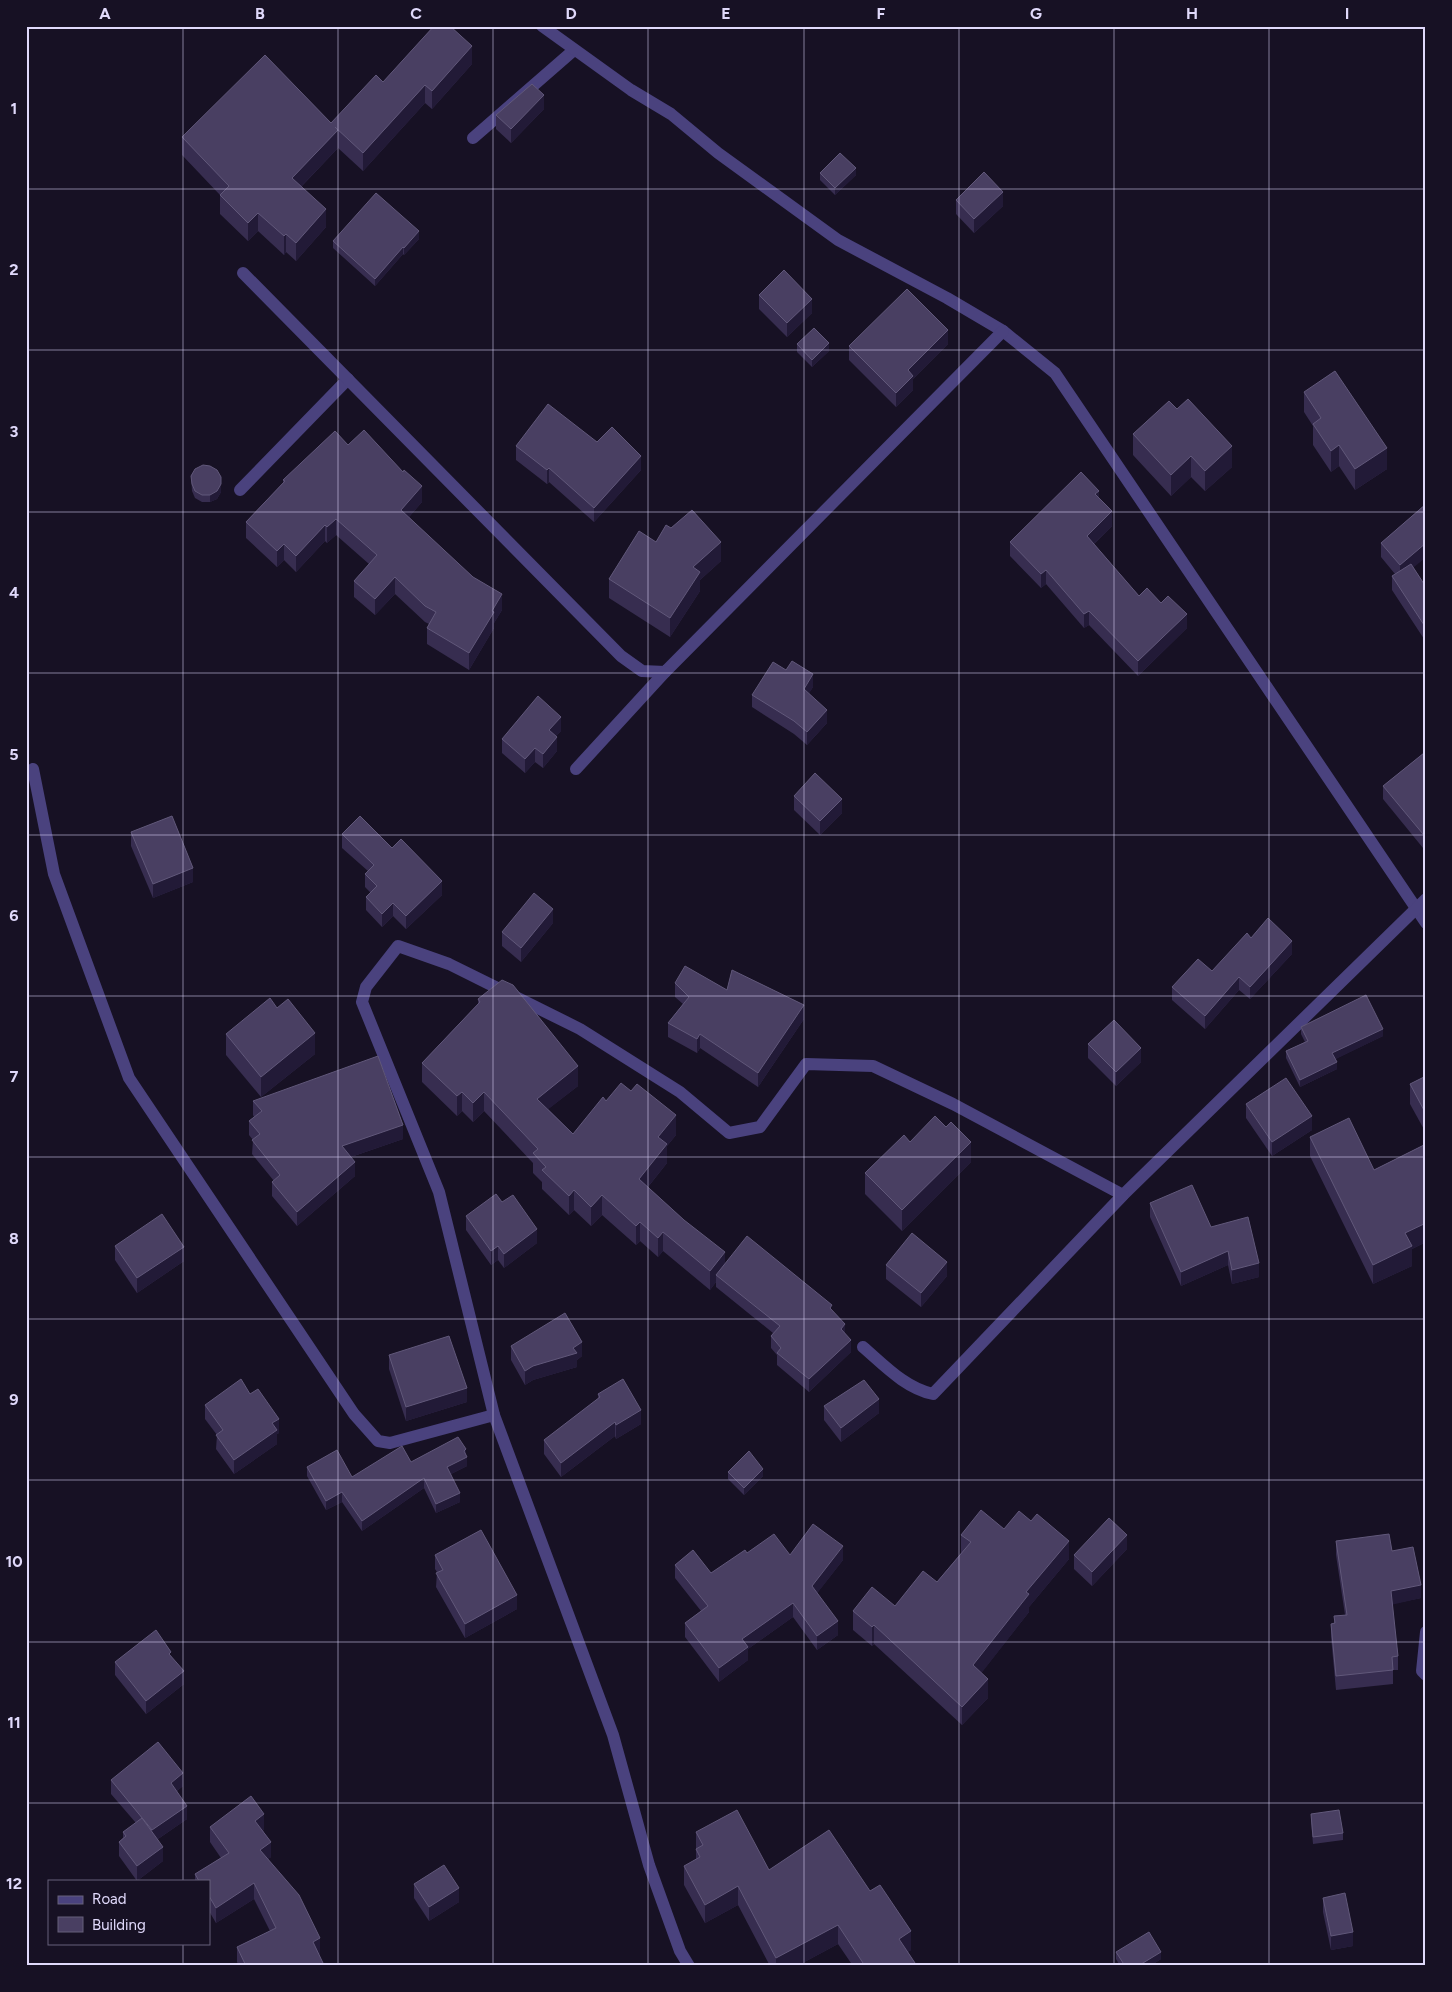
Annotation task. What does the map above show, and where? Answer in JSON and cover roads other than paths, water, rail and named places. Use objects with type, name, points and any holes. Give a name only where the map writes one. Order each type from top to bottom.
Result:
[{"type":"street","points":[[542,26],[631,90],[671,114],[718,153],[838,240],[947,298],[1003,331],[1055,374],[1422,904],[1426,923]]},
{"type":"street","points":[[473,138],[574,50]]},
{"type":"street","points":[[243,273],[621,656],[642,671],[665,672]]},
{"type":"street","points":[[576,769],[665,672],[1003,331]]},
{"type":"street","points":[[240,490],[348,379]]},
{"type":"street","points":[[32,769],[54,874],[129,1078],[354,1414],[378,1441],[390,1443],[494,1415]]},
{"type":"street","points":[[863,1347],[919,1391],[933,1394],[1124,1195],[1422,904]]},
{"type":"street","points":[[689,1966],[680,1951],[649,1865],[613,1735],[494,1415],[439,1192],[362,1002],[366,987],[398,946],[449,964],[580,1029],[680,1092],[729,1132],[760,1127],[806,1064],[872,1066],[953,1104],[1124,1195]]},
{"type":"street","points":[[1426,1632],[1422,1671],[1426,1674]]}]
